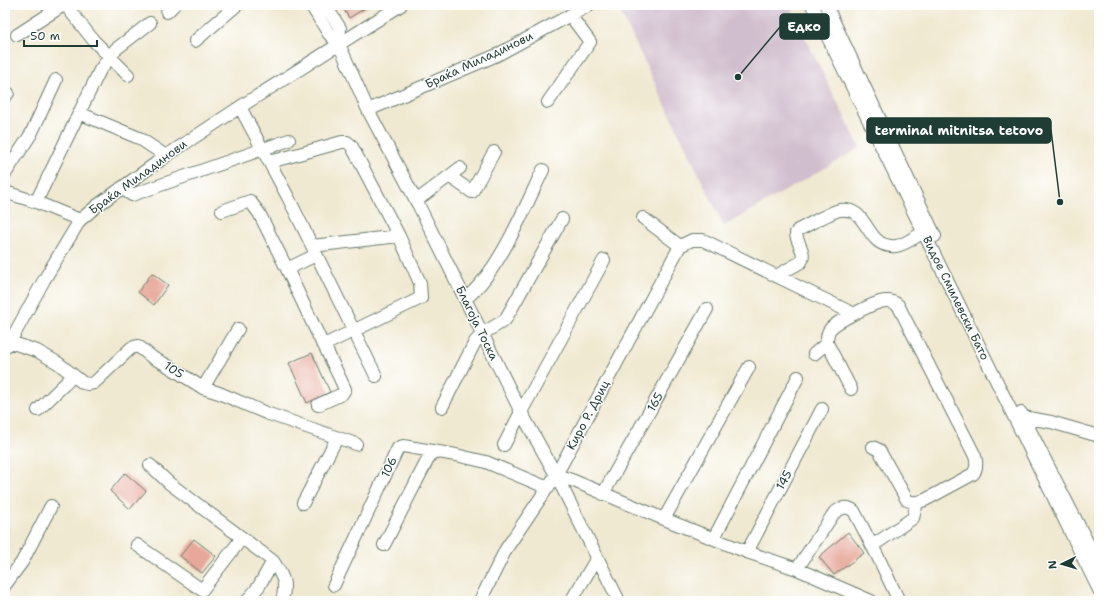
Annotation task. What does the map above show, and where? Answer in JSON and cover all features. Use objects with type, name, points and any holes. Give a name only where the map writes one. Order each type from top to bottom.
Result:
[{"type":"street","points":[[194,41],[237,5]]},
{"type":"street","name":"Благоја Тоска","points":[[311,5],[329,34],[339,44],[368,110],[416,201],[520,412],[556,475],[619,601]]},
{"type":"street","name":"Благоја Тоска","points":[[325,5],[340,28],[339,44]]},
{"type":"street","name":"Браќа Миладинови","points":[[7,344],[80,220],[166,156],[240,107],[401,5]]},
{"type":"street","name":"Браќа Миладинови","points":[[368,110],[496,55],[589,5]]},
{"type":"street","name":"Видое Смилевски Бато","points":[[812,5],[1099,590]]},
{"type":"street","name":"Видое Смилевски Бато","points":[[826,5],[949,266],[1023,417],[1099,565]]},
{"type":"street","points":[[17,35],[62,6],[67,7],[94,41],[128,75]]},
{"type":"street","points":[[548,102],[590,42],[570,15]]},
{"type":"street","points":[[36,202],[100,70],[116,49],[150,23]]},
{"type":"street","points":[[5,174],[31,134],[56,80]]},
{"type":"street","points":[[240,107],[264,150],[376,376]]},
{"type":"street","points":[[79,112],[139,138],[166,156]]},
{"type":"street","points":[[121,188],[132,196],[289,140]]},
{"type":"street","points":[[270,162],[342,142],[347,142],[351,145],[399,236],[420,283],[421,298],[324,345]]},
{"type":"street","points":[[449,176],[472,192],[494,152]]},
{"type":"street","points":[[416,201],[460,168]]},
{"type":"street","points":[[465,299],[476,290],[504,249],[543,170]]},
{"type":"street","points":[[5,192],[36,202],[80,220]]},
{"type":"street","points":[[222,211],[250,201],[259,213],[287,269],[345,389],[342,394],[318,405]]},
{"type":"street","points":[[776,276],[801,262],[803,258],[803,253],[796,237],[798,230],[839,210],[858,214],[875,240],[885,246],[898,246],[924,232]]},
{"type":"street","points":[[643,218],[680,246],[692,240],[703,240],[854,314]]},
{"type":"street","points":[[442,407],[475,342],[482,334],[505,320],[562,219]]},
{"type":"street","points":[[287,269],[314,250],[354,242],[399,236]]},
{"type":"street","name":"Киро Р. Дриц","points":[[480,601],[506,549],[556,475],[680,246]]},
{"type":"street","points":[[504,445],[520,412],[604,260]]},
{"type":"street","points":[[851,389],[827,343],[827,335],[830,329],[854,314],[881,302],[893,302],[898,304],[975,456],[976,467],[973,474],[917,503],[907,500],[880,450],[873,447]]},
{"type":"street","name":"165","points":[[604,494],[707,309]]},
{"type":"street","points":[[203,388],[238,329]]},
{"type":"street","points":[[814,354],[827,343]]},
{"type":"street","name":"105","points":[[7,344],[37,351],[58,364],[83,383],[88,384],[94,382],[131,348],[138,346],[153,358],[203,388],[356,444]]},
{"type":"street","points":[[664,519],[749,367]]},
{"type":"street","points":[[38,410],[73,376]]},
{"type":"street","points":[[714,538],[798,378]]},
{"type":"street","name":"145","points":[[746,552],[822,409]]},
{"type":"street","points":[[1023,417],[1051,422],[1099,436]]},
{"type":"street","points":[[303,503],[337,438]]},
{"type":"street","name":"106","points":[[334,585],[398,448],[403,446],[456,454],[486,462],[548,488]]},
{"type":"street","points":[[384,545],[432,451]]},
{"type":"street","points":[[150,465],[169,483],[273,561],[283,578],[284,593],[282,601]]},
{"type":"street","points":[[556,475],[746,552],[797,569],[871,601]]},
{"type":"street","points":[[872,546],[912,518],[917,503]]},
{"type":"street","points":[[5,585],[22,562],[51,506]]},
{"type":"street","points":[[797,569],[834,513],[843,507],[848,507],[854,511],[899,601]]},
{"type":"street","points":[[137,546],[202,590],[242,538]]},
{"type":"street","points":[[571,601],[597,558]]},
{"type":"street","points":[[247,601],[259,586],[273,561]]},
{"type":"shaded area","points":[[617,5],[789,5],[860,148],[724,226]]},
{"type":"building","points":[[341,5],[370,5],[349,18]]},
{"type":"building","points":[[152,273],[168,285],[154,305],[138,292]]},
{"type":"building","points":[[312,353],[330,392],[307,403],[289,363]]},
{"type":"building","points":[[125,473],[146,491],[130,509],[110,491]]},
{"type":"building","points":[[848,532],[864,553],[834,575],[819,557]]},
{"type":"building","points":[[194,539],[216,556],[202,573],[180,556]]},
{"type":"place","name":"Едко","points":[[738,77]]},
{"type":"place","name":"terminal mitnitsa tetovo","points":[[1060,202]]}]
